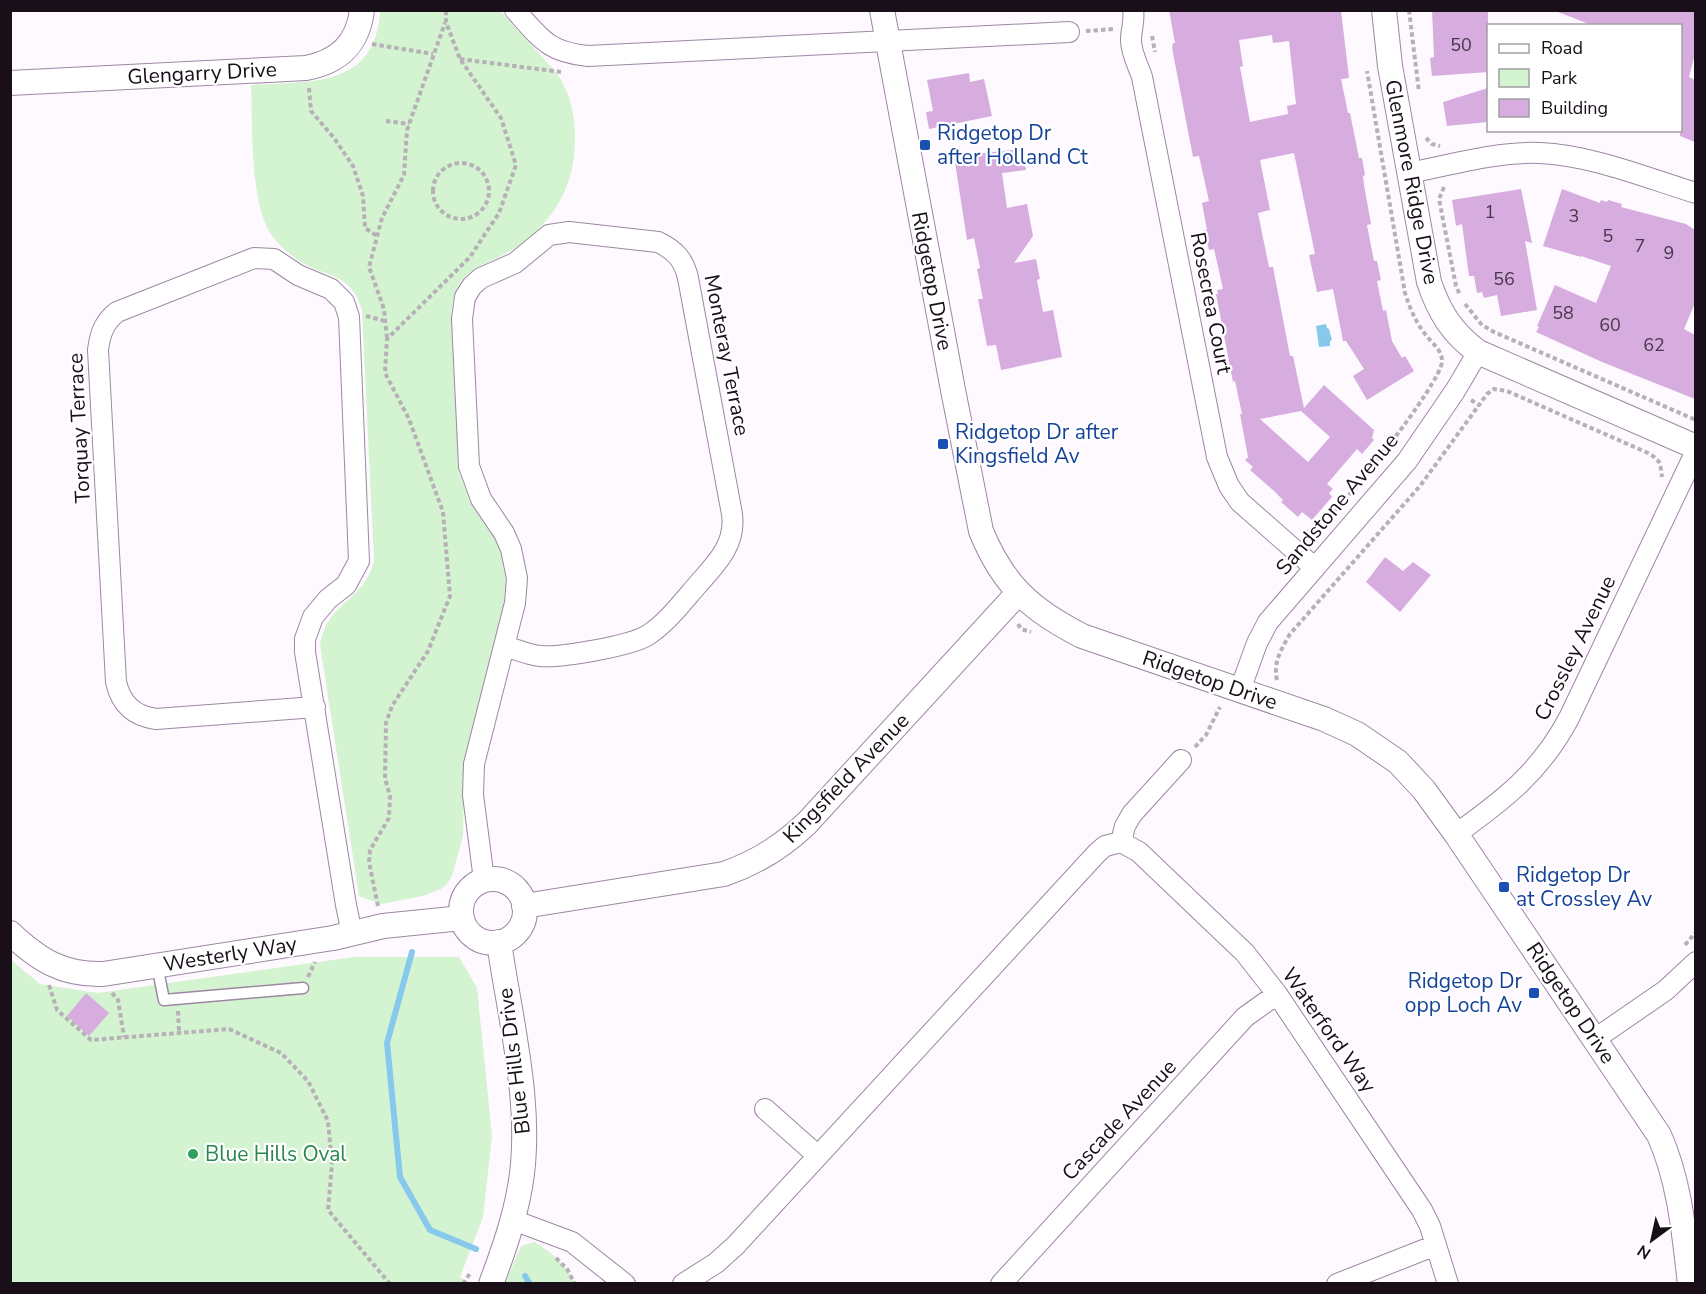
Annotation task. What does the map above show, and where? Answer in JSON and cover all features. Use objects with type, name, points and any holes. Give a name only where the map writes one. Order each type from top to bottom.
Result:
[{"type":"street","points":[[352,41],[362,10]]},
{"type":"street","points":[[515,10],[541,40],[564,53],[588,56],[1069,32]]},
{"type":"street","name":"Ridgetop Drive","points":[[882,10],[952,390],[981,531],[1002,573],[1018,593],[1060,625],[1082,636],[1235,700],[1324,719],[1377,746],[1411,775],[1456,834],[1652,1122],[1665,1148],[1682,1214],[1690,1284]]},
{"type":"street","name":"Glenmore Ridge Drive","points":[[1384,10],[1390,66],[1429,282],[1447,323],[1461,339],[1478,352],[1695,449]]},
{"type":"street","name":"Rosecrea Court","points":[[1139,24],[1132,48],[1142,77],[1219,464],[1229,486],[1240,502],[1315,568]]},
{"type":"street","name":"Glengarry Drive","points":[[10,83],[306,68],[328,62],[352,41]]},
{"type":"street","points":[[1409,173],[1520,154],[1559,155],[1594,162],[1695,193]]},
{"type":"street","name":"Monteray Terrace","points":[[484,880],[472,781],[475,756],[516,594],[516,567],[508,540],[481,500],[469,466],[462,319],[465,297],[477,281],[515,263],[549,235],[569,232],[658,242],[679,256],[688,278],[732,514],[733,528],[730,542],[719,561],[660,626],[639,640],[614,647],[542,656],[504,646]]},
{"type":"street","name":"Torquay Terrace","points":[[315,707],[156,719],[141,716],[128,707],[120,695],[116,682],[98,350],[101,333],[108,320],[120,310],[254,258],[274,259],[298,275],[331,289],[344,302],[349,317],[359,561],[351,578],[321,606],[308,628],[305,652],[315,707],[352,934]]},
{"type":"street","name":"Sandstone Avenue","points":[[1235,700],[1257,643],[1268,622],[1407,461],[1455,391],[1478,352]]},
{"type":"street","name":"Crossley Avenue","points":[[1456,834],[1523,783],[1553,746],[1569,718],[1695,449]]},
{"type":"street","name":"Kingsfield Avenue","points":[[524,906],[724,874],[749,865],[779,848],[807,823],[1018,593]]},
{"type":"street","points":[[683,1284],[702,1273],[729,1251],[1097,853],[1105,846],[1121,842],[1125,826],[1132,814],[1181,760]]},
{"type":"street","name":"Waterford Way","points":[[1121,842],[1139,852],[1235,943],[1277,994],[1407,1185],[1427,1220],[1448,1284]]},
{"type":"street","points":[[495,879],[514,887],[521,896],[524,906],[524,916],[516,933],[499,942],[480,940],[472,935],[462,918],[463,899],[475,884],[484,880],[495,879]]},
{"type":"street","name":"Westerly Way","points":[[10,933],[47,963],[80,973],[103,974],[352,934],[383,926],[462,918]]},
{"type":"street","name":"Blue Hills Drive","points":[[491,1284],[513,1220],[524,1148],[524,1103],[499,942]]},
{"type":"street","points":[[1595,1039],[1666,990],[1695,962]]},
{"type":"street","name":"Cascade Avenue","points":[[1001,1284],[1245,1017],[1277,994]]},
{"type":"street","points":[[765,1109],[818,1156]]},
{"type":"street","points":[[513,1220],[572,1242],[625,1284]]},
{"type":"street","points":[[1337,1284],[1436,1245]]},
{"type":"lane","points":[[157,965],[164,1000],[303,988]]},
{"type":"path","points":[[387,339],[470,257],[499,213],[516,165],[501,118],[460,59],[446,22],[446,10]]},
{"type":"path","points":[[1409,10],[1419,98]]},
{"type":"path","points":[[383,926],[372,886],[369,862],[370,850],[389,818],[390,796],[385,778],[386,723],[392,706],[428,651],[450,596],[443,512],[410,419],[385,373],[387,339],[384,309],[369,267],[382,218],[404,175],[407,130],[446,22]]},
{"type":"path","points":[[1069,32],[1139,24],[1156,61]]},
{"type":"path","points":[[352,41],[433,54]]},
{"type":"path","points":[[460,59],[563,73],[564,53]]},
{"type":"path","points":[[306,68],[311,111],[334,138],[353,166],[363,196],[365,228],[377,236]]},
{"type":"path","points":[[1296,530],[1305,534],[1324,523],[1407,420],[1432,384],[1442,364],[1442,355],[1418,326],[1405,293],[1370,95]]},
{"type":"path","points":[[386,121],[409,124]]},
{"type":"path","points":[[458,163],[477,167],[488,181],[489,199],[479,213],[471,218],[463,219],[446,215],[434,199],[435,180],[448,166],[458,163]]},
{"type":"path","points":[[1460,163],[1463,181],[1452,182],[1442,188],[1439,199],[1456,286],[1462,300],[1482,325],[1695,420]]},
{"type":"path","points":[[1277,682],[1275,669],[1279,653],[1290,634],[1420,486],[1479,405],[1494,389],[1507,391],[1648,453],[1656,458],[1662,467],[1660,476],[1679,485]]},
{"type":"path","points":[[1455,391],[1479,405]]},
{"type":"path","points":[[1021,629],[1040,637]]},
{"type":"path","points":[[1181,760],[1203,740],[1219,707],[1235,700]]},
{"type":"path","points":[[55,983],[48,981],[57,1010],[91,1040],[229,1029],[281,1053],[308,1081],[328,1121],[332,1164],[328,1210],[390,1284]]},
{"type":"path","points":[[108,989],[118,1000],[124,1037]]},
{"type":"path","points":[[554,1256],[567,1269],[575,1284]]},
{"type":"green space","points":[[380,11],[501,11],[559,77],[572,107],[575,136],[572,170],[568,183],[547,219],[538,230],[515,248],[471,271],[458,287],[453,299],[451,315],[459,473],[470,501],[491,530],[502,555],[506,579],[504,604],[464,760],[463,836],[452,876],[441,889],[423,896],[381,904],[359,896],[320,645],[330,619],[362,586],[374,561],[362,310],[349,286],[291,255],[273,237],[265,223],[256,186],[251,85],[316,80],[336,76],[353,68],[366,55],[376,36]]},
{"type":"green space","points":[[354,957],[459,957],[477,988],[492,1136],[483,1217],[460,1277],[468,1283],[11,1283],[11,960],[40,984],[98,993]]},
{"type":"green space","points":[[534,1242],[558,1260],[575,1283],[505,1283],[521,1246]]},
{"type":"water","points":[[1326,324],[1332,340],[1330,346],[1319,347],[1316,326]]},
{"type":"building","points":[[1169,10],[1341,10],[1349,78],[1341,79],[1359,158],[1362,158],[1371,224],[1367,225],[1374,261],[1377,261],[1381,280],[1377,281],[1383,311],[1386,310],[1392,341],[1402,358],[1405,356],[1414,371],[1367,400],[1353,376],[1364,369],[1346,341],[1343,341],[1333,289],[1317,292],[1309,255],[1315,254],[1294,153],[1260,160],[1270,210],[1258,213],[1269,267],[1273,267],[1290,356],[1293,356],[1304,408],[1324,385],[1374,430],[1372,438],[1374,440],[1362,454],[1357,449],[1327,484],[1333,489],[1329,493],[1332,497],[1312,520],[1302,512],[1298,517],[1281,502],[1283,500],[1250,470],[1253,467],[1245,460],[1248,457],[1240,414],[1242,414],[1235,381],[1233,382],[1216,294],[1218,294],[1217,290],[1223,289],[1214,249],[1209,250],[1204,230],[1207,230],[1202,203],[1209,201],[1199,156],[1193,157],[1172,48],[1175,43]],"holes":[[[1272,35],[1273,43],[1289,41],[1296,104],[1287,106],[1288,114],[1250,122],[1240,67],[1243,66],[1239,40]],[[1301,411],[1330,437],[1308,462],[1260,419]]]},
{"type":"building","points":[[1432,10],[1488,10],[1487,72],[1432,76],[1430,58],[1434,57]]},
{"type":"building","points":[[1559,10],[1695,10],[1695,54],[1689,77],[1695,80],[1695,142],[1680,136],[1682,132],[1682,24],[1589,24],[1558,12]]},
{"type":"building","points":[[969,73],[970,82],[984,79],[992,116],[929,129],[926,112],[933,111],[927,80]]},
{"type":"building","points":[[1487,88],[1487,122],[1447,126],[1443,102]]},
{"type":"building","points":[[1023,149],[1026,170],[1002,173],[1007,208],[1027,204],[1033,236],[1014,263],[1036,259],[1043,312],[1053,310],[1062,357],[1001,370],[996,345],[987,346],[978,299],[983,299],[977,269],[980,268],[974,238],[967,240],[954,156]]},
{"type":"building","points":[[1521,189],[1532,243],[1525,241],[1537,310],[1501,316],[1497,295],[1484,298],[1482,292],[1477,293],[1474,276],[1469,276],[1462,224],[1456,226],[1452,200]]},
{"type":"building","points":[[1562,189],[1600,203],[1601,200],[1607,202],[1608,200],[1622,204],[1621,207],[1686,224],[1695,230],[1695,303],[1684,329],[1695,335],[1695,399],[1602,362],[1536,332],[1555,285],[1596,303],[1611,266],[1543,246]]},
{"type":"building","points":[[1385,557],[1403,571],[1413,562],[1431,575],[1400,612],[1366,582]]},
{"type":"building","points":[[86,993],[109,1013],[89,1036],[67,1016]]},
{"type":"waterway","points":[[412,952],[387,1043],[400,1177],[430,1230],[476,1249]]},
{"type":"waterway","points":[[525,1276],[530,1284]]},
{"type":"place","name":"Ridgetop Dr after Holland Ct","points":[[925,145]]},
{"type":"place","name":"Ridgetop Dr after Kingsfield Av","points":[[943,444]]},
{"type":"place","name":"Ridgetop Dr at Crossley Av","points":[[1504,887]]},
{"type":"place","name":"Ridgetop Dr opp Loch Av","points":[[1534,993]]},
{"type":"place","name":"Blue Hills Oval","points":[[193,1154]]}]
